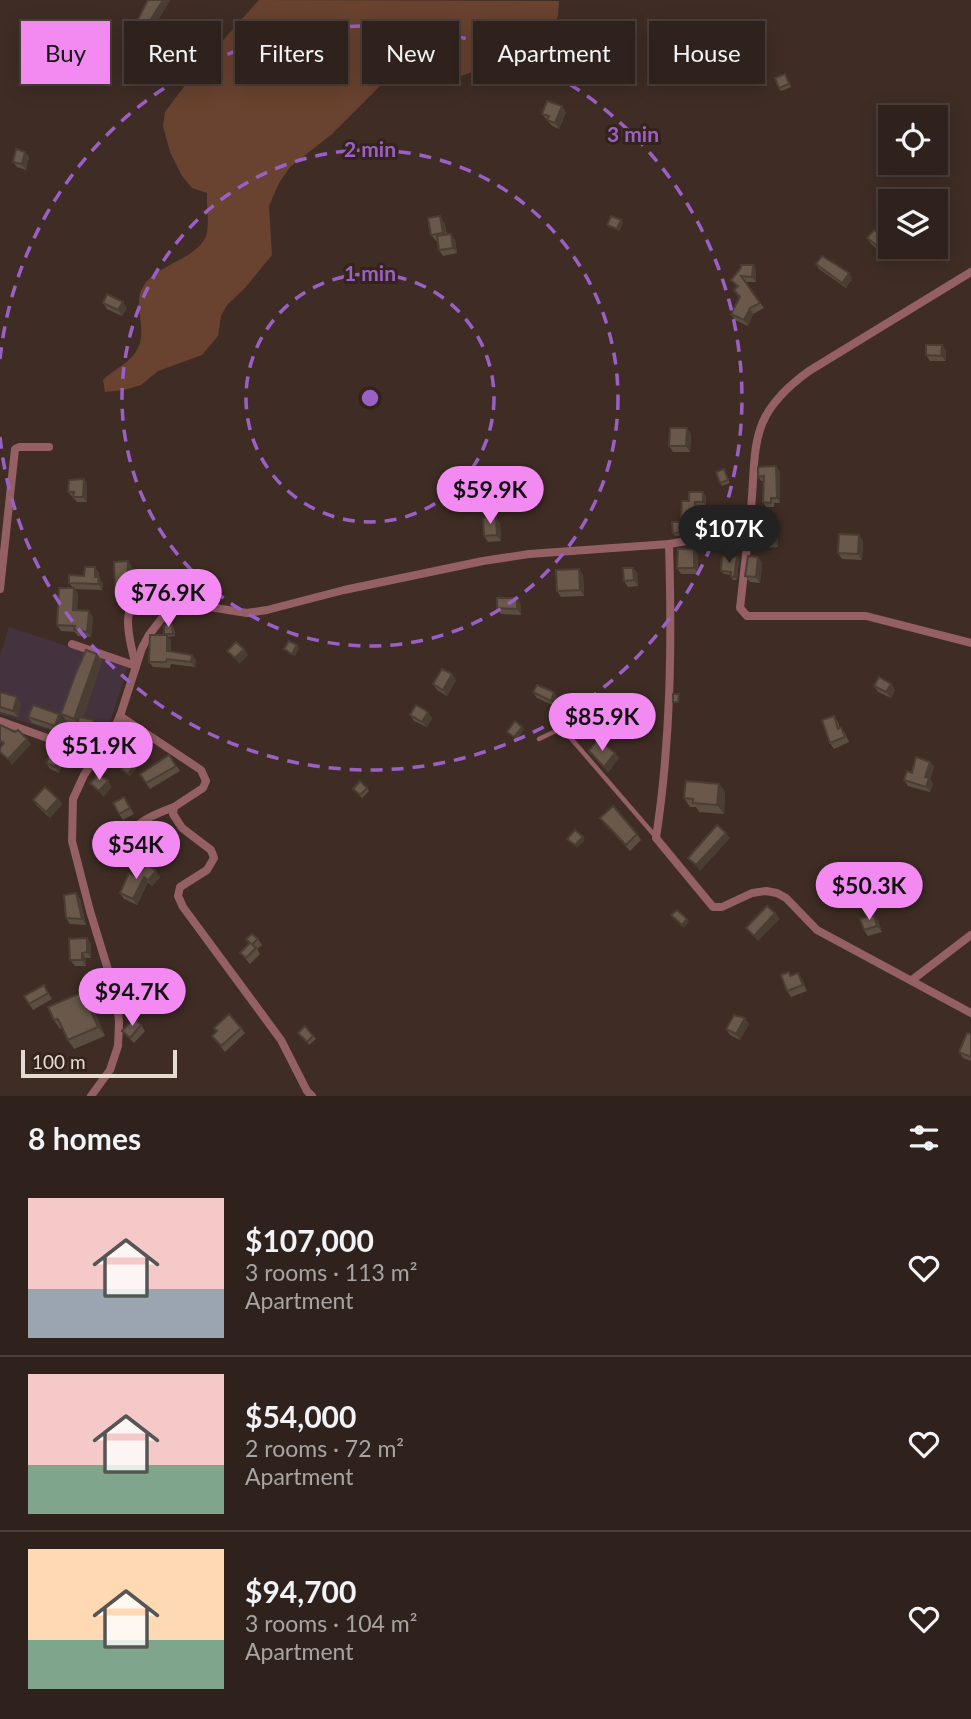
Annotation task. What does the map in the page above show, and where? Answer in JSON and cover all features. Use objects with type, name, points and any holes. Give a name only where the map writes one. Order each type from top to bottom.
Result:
[{"type":"street","points":[[971,272],[809,371],[775,399],[763,418],[755,453],[740,608],[747,616],[866,616],[971,643]]},
{"type":"street","points":[[0,589],[15,449],[48,447]]},
{"type":"street","points":[[91,1096],[110,1070],[118,1046],[119,1023],[117,999],[72,841],[73,799],[84,775],[109,739],[120,716],[149,635],[173,610],[197,605],[247,613],[267,610],[344,590],[483,561],[699,539],[730,530],[750,519]]},
{"type":"street","points":[[669,544],[672,647],[664,792],[656,838],[713,907],[722,907],[752,893],[777,893],[786,898],[817,930],[971,1013]]},
{"type":"street","points":[[136,666],[127,615],[132,601],[147,589],[186,583]]},
{"type":"street","points":[[72,645],[136,666]]},
{"type":"street","points":[[120,716],[201,771],[206,781],[203,788],[174,807],[143,820],[128,832],[121,846],[125,858],[147,862]]},
{"type":"street","points":[[0,721],[97,756]]},
{"type":"street","points":[[174,807],[173,814],[182,828],[211,850],[214,858],[208,870],[180,887],[178,896],[281,1040],[312,1096]]},
{"type":"street","points":[[912,980],[971,935]]},
{"type":"lane","points":[[539,739],[562,728],[656,838]]},
{"type":"shaded area","points":[[259,0],[559,1],[555,21],[473,21],[473,72],[459,77],[459,21],[362,21],[362,84],[382,84],[332,134],[290,167],[279,183],[269,206],[272,255],[227,305],[221,316],[218,336],[202,355],[158,371],[141,385],[105,392],[103,380],[127,362],[141,340],[139,300],[144,285],[158,272],[194,250],[206,236],[207,193],[192,188],[182,176],[170,152],[163,126],[165,112],[186,84],[221,84],[221,42],[235,27],[235,84],[348,84],[348,21],[240,21]]},
{"type":"shaded area","points":[[9,627],[128,666],[104,741],[96,745],[0,714],[0,656]]},
{"type":"building","points":[[148,0],[163,0],[150,21],[138,19]]},
{"type":"building","points":[[785,74],[789,84],[779,88],[775,78]]},
{"type":"building","points":[[547,101],[562,106],[555,123],[547,120],[549,116],[542,114]]},
{"type":"building","points":[[16,149],[25,152],[22,164],[13,162]]},
{"type":"building","points":[[440,216],[443,233],[431,235],[428,218]]},
{"type":"building","points":[[611,216],[621,220],[617,229],[607,225]]},
{"type":"building","points":[[874,230],[878,233],[878,246],[867,238]]},
{"type":"building","points":[[451,234],[453,248],[439,250],[437,236]]},
{"type":"building","points":[[822,256],[849,273],[842,283],[816,264]]},
{"type":"building","points":[[741,265],[753,265],[752,277],[741,276],[760,303],[750,308],[744,320],[731,314],[740,297],[734,290],[738,286],[731,280]]},
{"type":"building","points":[[107,294],[123,302],[118,310],[103,303]]},
{"type":"building","points":[[926,345],[942,345],[941,356],[926,355]]},
{"type":"building","points":[[670,428],[687,428],[686,446],[669,446]]},
{"type":"building","points":[[776,466],[777,498],[771,498],[771,503],[763,502],[764,476],[758,477],[758,467]]},
{"type":"building","points":[[724,469],[728,480],[720,483],[716,472]]},
{"type":"building","points":[[84,479],[83,497],[73,497],[74,492],[68,492],[69,480]]},
{"type":"building","points":[[689,492],[703,492],[703,502],[695,502],[694,519],[681,519],[682,501],[689,501]]},
{"type":"building","points":[[496,517],[497,535],[484,536],[483,518]]},
{"type":"building","points":[[672,522],[683,522],[684,532],[673,533]]},
{"type":"building","points":[[773,527],[774,541],[758,542],[757,528]]},
{"type":"building","points":[[839,534],[859,535],[858,554],[838,553]]},
{"type":"building","points":[[720,536],[735,536],[735,544],[720,545]]},
{"type":"building","points":[[678,549],[694,549],[694,568],[677,568]]},
{"type":"building","points":[[722,556],[737,557],[734,577],[731,577],[731,572],[721,571]]},
{"type":"building","points":[[748,556],[758,557],[756,577],[745,576]]},
{"type":"building","points":[[128,561],[127,588],[115,588],[114,562]]},
{"type":"building","points":[[85,567],[95,567],[95,577],[99,577],[98,584],[69,583],[69,575],[84,576]]},
{"type":"building","points":[[623,568],[633,568],[634,580],[624,581]]},
{"type":"building","points":[[579,569],[580,590],[557,591],[556,570]]},
{"type":"building","points":[[59,588],[74,588],[73,610],[89,611],[87,632],[74,630],[75,626],[57,625]]},
{"type":"building","points":[[497,598],[517,598],[517,609],[497,608]]},
{"type":"building","points":[[172,624],[173,634],[164,634],[164,625]]},
{"type":"building","points":[[150,635],[167,635],[167,651],[192,655],[191,662],[167,659],[166,662],[149,662]]},
{"type":"building","points":[[289,641],[297,645],[292,654],[284,649]]},
{"type":"building","points":[[236,642],[244,649],[235,658],[227,651]]},
{"type":"building","points":[[86,650],[97,654],[74,719],[61,714]]},
{"type":"building","points":[[442,669],[452,674],[443,690],[433,684]]},
{"type":"building","points":[[879,677],[891,684],[886,692],[874,686]]},
{"type":"building","points":[[537,685],[554,692],[551,701],[533,692]]},
{"type":"building","points":[[0,692],[17,697],[13,711],[0,707]]},
{"type":"building","points":[[673,694],[679,694],[678,702],[673,702]]},
{"type":"building","points":[[33,705],[59,714],[55,726],[28,717]]},
{"type":"building","points":[[416,705],[428,712],[422,722],[410,715]]},
{"type":"building","points":[[834,716],[838,729],[841,727],[845,737],[830,743],[822,720]]},
{"type":"building","points":[[79,717],[94,720],[91,733],[76,730]]},
{"type":"building","points":[[515,721],[522,727],[514,737],[507,732]]},
{"type":"building","points":[[0,725],[15,732],[18,730],[27,739],[8,759],[0,752],[4,743],[0,743]]},
{"type":"building","points":[[598,739],[615,753],[604,767],[589,751]]},
{"type":"building","points":[[54,745],[62,749],[55,767],[46,763]]},
{"type":"building","points":[[169,755],[176,766],[146,783],[140,774]]},
{"type":"building","points":[[916,757],[930,762],[925,777],[929,778],[926,787],[904,780],[907,771],[912,773]]},
{"type":"building","points":[[129,758],[136,763],[128,774],[121,770]]},
{"type":"building","points":[[99,774],[108,781],[99,791],[90,783]]},
{"type":"building","points":[[360,781],[367,788],[360,795],[353,789]]},
{"type":"building","points":[[686,781],[719,784],[717,805],[693,803],[693,799],[684,798]]},
{"type":"building","points":[[45,787],[58,799],[46,812],[33,800]]},
{"type":"building","points":[[124,797],[130,808],[119,814],[113,803]]},
{"type":"building","points":[[613,806],[637,834],[626,845],[600,818]]},
{"type":"building","points":[[717,825],[726,833],[696,865],[688,858]]},
{"type":"building","points":[[575,830],[583,837],[575,845],[567,839]]},
{"type":"building","points":[[152,860],[149,865],[156,871],[148,880],[144,877],[133,899],[120,893],[129,873],[135,876]]},
{"type":"building","points":[[76,893],[82,919],[66,918],[64,895]]},
{"type":"building","points":[[767,906],[775,913],[754,936],[746,928]]},
{"type":"building","points":[[677,910],[687,919],[682,925],[671,915]]},
{"type":"building","points":[[874,915],[877,926],[864,930],[860,919]]},
{"type":"building","points":[[252,934],[258,939],[252,944],[256,948],[246,958],[240,953],[250,943],[246,939]]},
{"type":"building","points":[[87,938],[87,952],[82,953],[82,960],[70,960],[69,939]]},
{"type":"building","points":[[789,972],[790,976],[798,973],[803,985],[787,991],[781,975]]},
{"type":"building","points":[[44,985],[48,993],[29,1004],[24,996]]},
{"type":"building","points":[[83,992],[98,1027],[68,1040],[58,1019],[54,1020],[48,1007]]},
{"type":"building","points":[[229,1014],[241,1028],[221,1046],[212,1036],[217,1031],[214,1028]]},
{"type":"building","points":[[734,1015],[745,1018],[736,1034],[726,1029]]},
{"type":"building","points":[[134,1018],[141,1025],[130,1038],[122,1031]]},
{"type":"building","points":[[305,1026],[313,1036],[307,1042],[298,1033]]},
{"type":"building","points":[[967,1033],[971,1034],[971,1057],[959,1052]]}]
